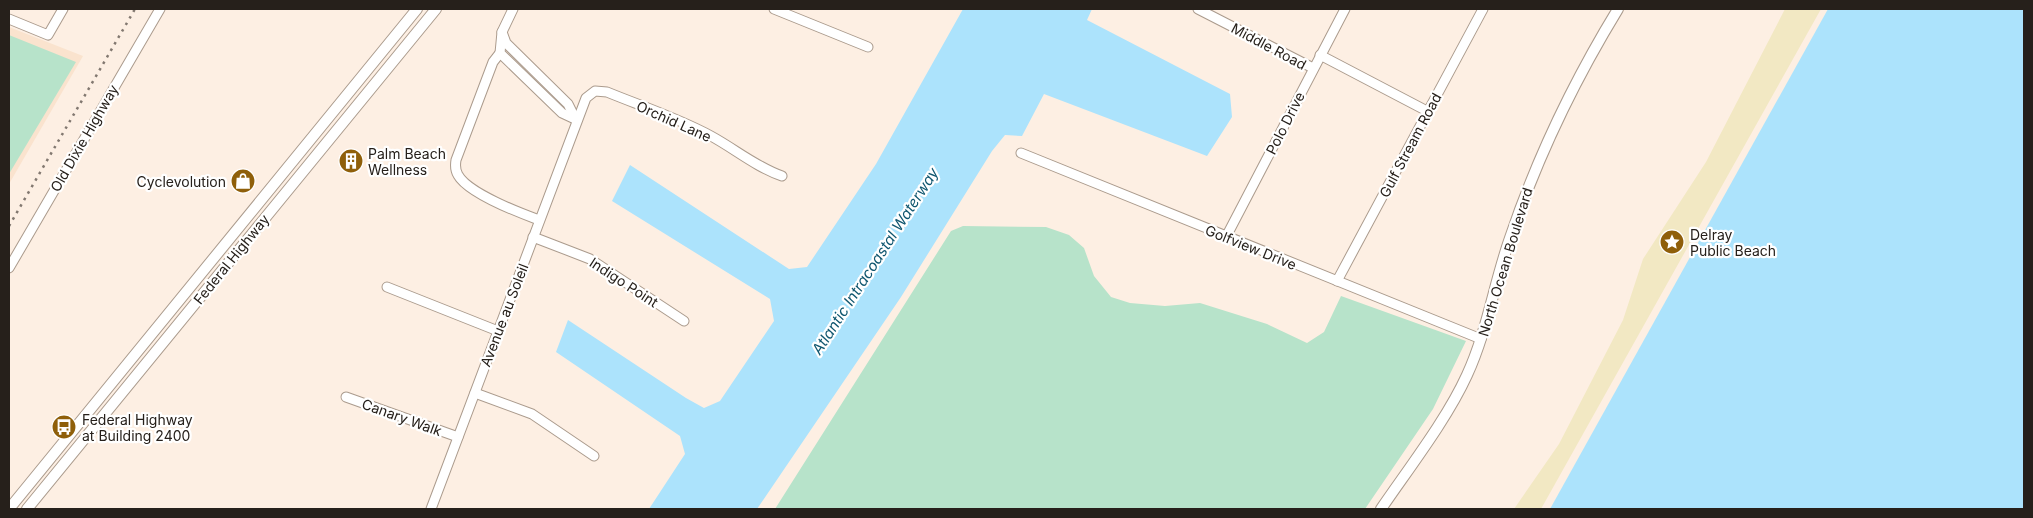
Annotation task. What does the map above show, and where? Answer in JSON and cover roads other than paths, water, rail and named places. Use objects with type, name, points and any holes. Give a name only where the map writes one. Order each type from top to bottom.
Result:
[{"type":"main road","name":"Federal Highway","points":[[14,507],[57,451],[417,9]]},
{"type":"main road","name":"Federal Highway","points":[[30,506],[436,9]]},
{"type":"main road","name":"North Ocean Boulevard","points":[[1381,509],[1455,397],[1466,377],[1481,339],[1509,239],[1539,160],[1588,62],[1618,9]]},
{"type":"main road","points":[[310,163],[311,150],[318,130]]},
{"type":"main road","points":[[293,183],[296,168],[294,159]]},
{"type":"main road","points":[[30,506],[32,490],[52,464],[57,451]]},
{"type":"street","points":[[9,19],[48,35],[63,9]]},
{"type":"street","name":"Old Dixie Highway","points":[[9,268],[160,9]]},
{"type":"street","points":[[513,9],[502,32],[500,53],[493,62],[456,160],[456,172],[462,181],[505,207],[540,220]]},
{"type":"street","points":[[774,9],[868,47]]},
{"type":"street","name":"Middle Road","points":[[1198,9],[1313,68]]},
{"type":"street","name":"Polo Drive","points":[[1226,237],[1345,9]]},
{"type":"street","name":"Gulf Stream Road","points":[[1337,281],[1483,9]]},
{"type":"street","points":[[502,32],[506,43],[568,104],[576,120]]},
{"type":"street","points":[[500,53],[562,113],[576,120]]},
{"type":"street","name":"Middle Road","points":[[1320,55],[1428,111]]},
{"type":"street","name":"Orchid Lane","points":[[576,120],[586,98],[596,91],[607,92],[683,122],[711,136],[767,171],[782,176]]},
{"type":"street","name":"Avenue au Soleil","points":[[431,509],[576,120]]},
{"type":"street","name":"Golfview Drive","points":[[1021,153],[1481,339]]},
{"type":"street","name":"Indigo Point","points":[[533,237],[590,259],[684,321]]},
{"type":"street","points":[[387,288],[498,331]]},
{"type":"street","points":[[475,393],[532,414],[594,456]]},
{"type":"street","name":"Canary Walk","points":[[346,397],[458,437]]},
{"type":"water","name":"Atlantic Intracoastal Waterway","points":[[963,9],[1092,9],[1087,20],[1230,94],[1232,117],[1207,156],[1044,94],[1022,136],[1005,135],[992,151],[901,297],[757,509],[649,509],[685,454],[680,436],[556,352],[568,320],[704,408],[720,401],[774,321],[770,299],[612,201],[630,165],[789,269],[807,267],[876,164]]},
{"type":"water","points":[[1828,9],[2024,9],[2024,509],[1550,509]]},
{"type":"railway","points":[[9,226],[135,9]]},
{"type":"place","name":"Palm Beach Wellness","points":[[351,161]]},
{"type":"place","name":"Cyclevolution","points":[[243,181]]},
{"type":"place","name":"Delray Public Beach","points":[[1672,242]]},
{"type":"place","name":"Federal Highway at Building 2400","points":[[64,427]]}]
